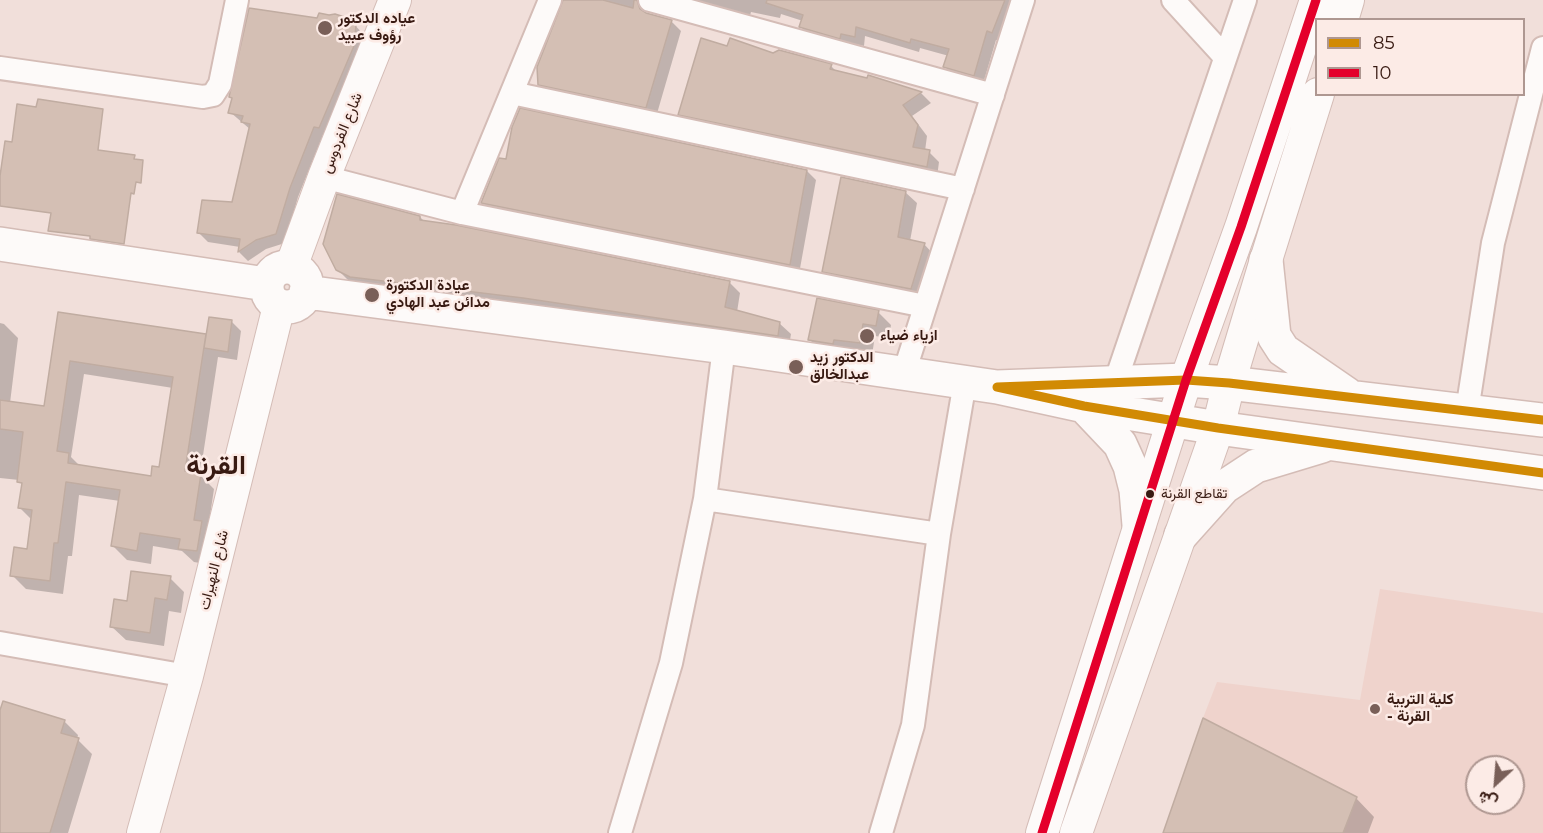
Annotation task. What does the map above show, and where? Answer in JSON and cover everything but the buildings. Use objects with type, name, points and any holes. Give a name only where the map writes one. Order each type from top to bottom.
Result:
[{"type":"main road","name":"شارع الفردوس","points":[[286,287],[324,177],[395,0]]},
{"type":"main road","points":[[1042,833],[1186,380],[1316,0]]},
{"type":"main road","points":[[1343,18],[1348,0]]},
{"type":"main road","points":[[1076,833],[1218,428],[1229,383],[1317,96]]},
{"type":"main road","points":[[0,244],[286,287],[965,382],[1084,406],[1218,428],[1543,473]]},
{"type":"main road","points":[[1266,260],[1274,336],[1283,351],[1353,398]]},
{"type":"main road","name":"شارع النهيرات","points":[[143,833],[187,676],[286,287]]},
{"type":"main road","points":[[997,387],[1186,380],[1229,383],[1543,420]]},
{"type":"main road","points":[[1084,406],[1120,444],[1136,490],[1139,525]]},
{"type":"main road","points":[[1180,535],[1224,487],[1256,466],[1332,443]]},
{"type":"street","points":[[0,69],[203,97],[213,95],[220,84],[237,0]]},
{"type":"street","points":[[462,213],[550,0]]},
{"type":"street","points":[[650,0],[993,95]]},
{"type":"street","points":[[904,373],[1023,0]]},
{"type":"street","points":[[1173,0],[1225,57]]},
{"type":"street","points":[[1115,383],[1245,0]]},
{"type":"street","points":[[1467,411],[1494,243],[1543,48]]},
{"type":"street","points":[[512,93],[963,189]]},
{"type":"street","points":[[324,177],[462,213],[925,306]]},
{"type":"street","points":[[620,833],[671,663],[705,500],[724,347]]},
{"type":"street","points":[[881,833],[913,725],[939,534],[965,382]]},
{"type":"street","points":[[705,500],[939,534]]},
{"type":"street","points":[[0,644],[187,676]]},
{"type":"shaded area","name":"كلية التربية - القرنة","points":[[1380,589],[1543,613],[1543,833],[1343,833],[1357,797],[1203,718],[1217,682],[1360,700]]},
{"type":"transit line","name":"10","points":[[1042,833],[1186,380],[1241,227],[1316,0]]},
{"type":"transit line","name":"85","points":[[1543,420],[1229,383],[1186,380],[997,387],[1084,406],[1218,428],[1543,473]]},
{"type":"place","name":"عياده الدكتور رؤوف عبيد","points":[[325,28]]},
{"type":"place","name":"عيادة الدكتورة مدائن عبد الهادي","points":[[372,295]]},
{"type":"place","name":"ازياء ضياء","points":[[867,336]]},
{"type":"place","name":"الدكتور زيد عبدالخالق","points":[[796,367]]},
{"type":"place","name":"تقاطع القرنة","points":[[1150,494]]},
{"type":"place","name":"كلية التربية - القرنة","points":[[1375,709]]},
{"type":"district","name":"القرنة","points":[[216,466]]}]
